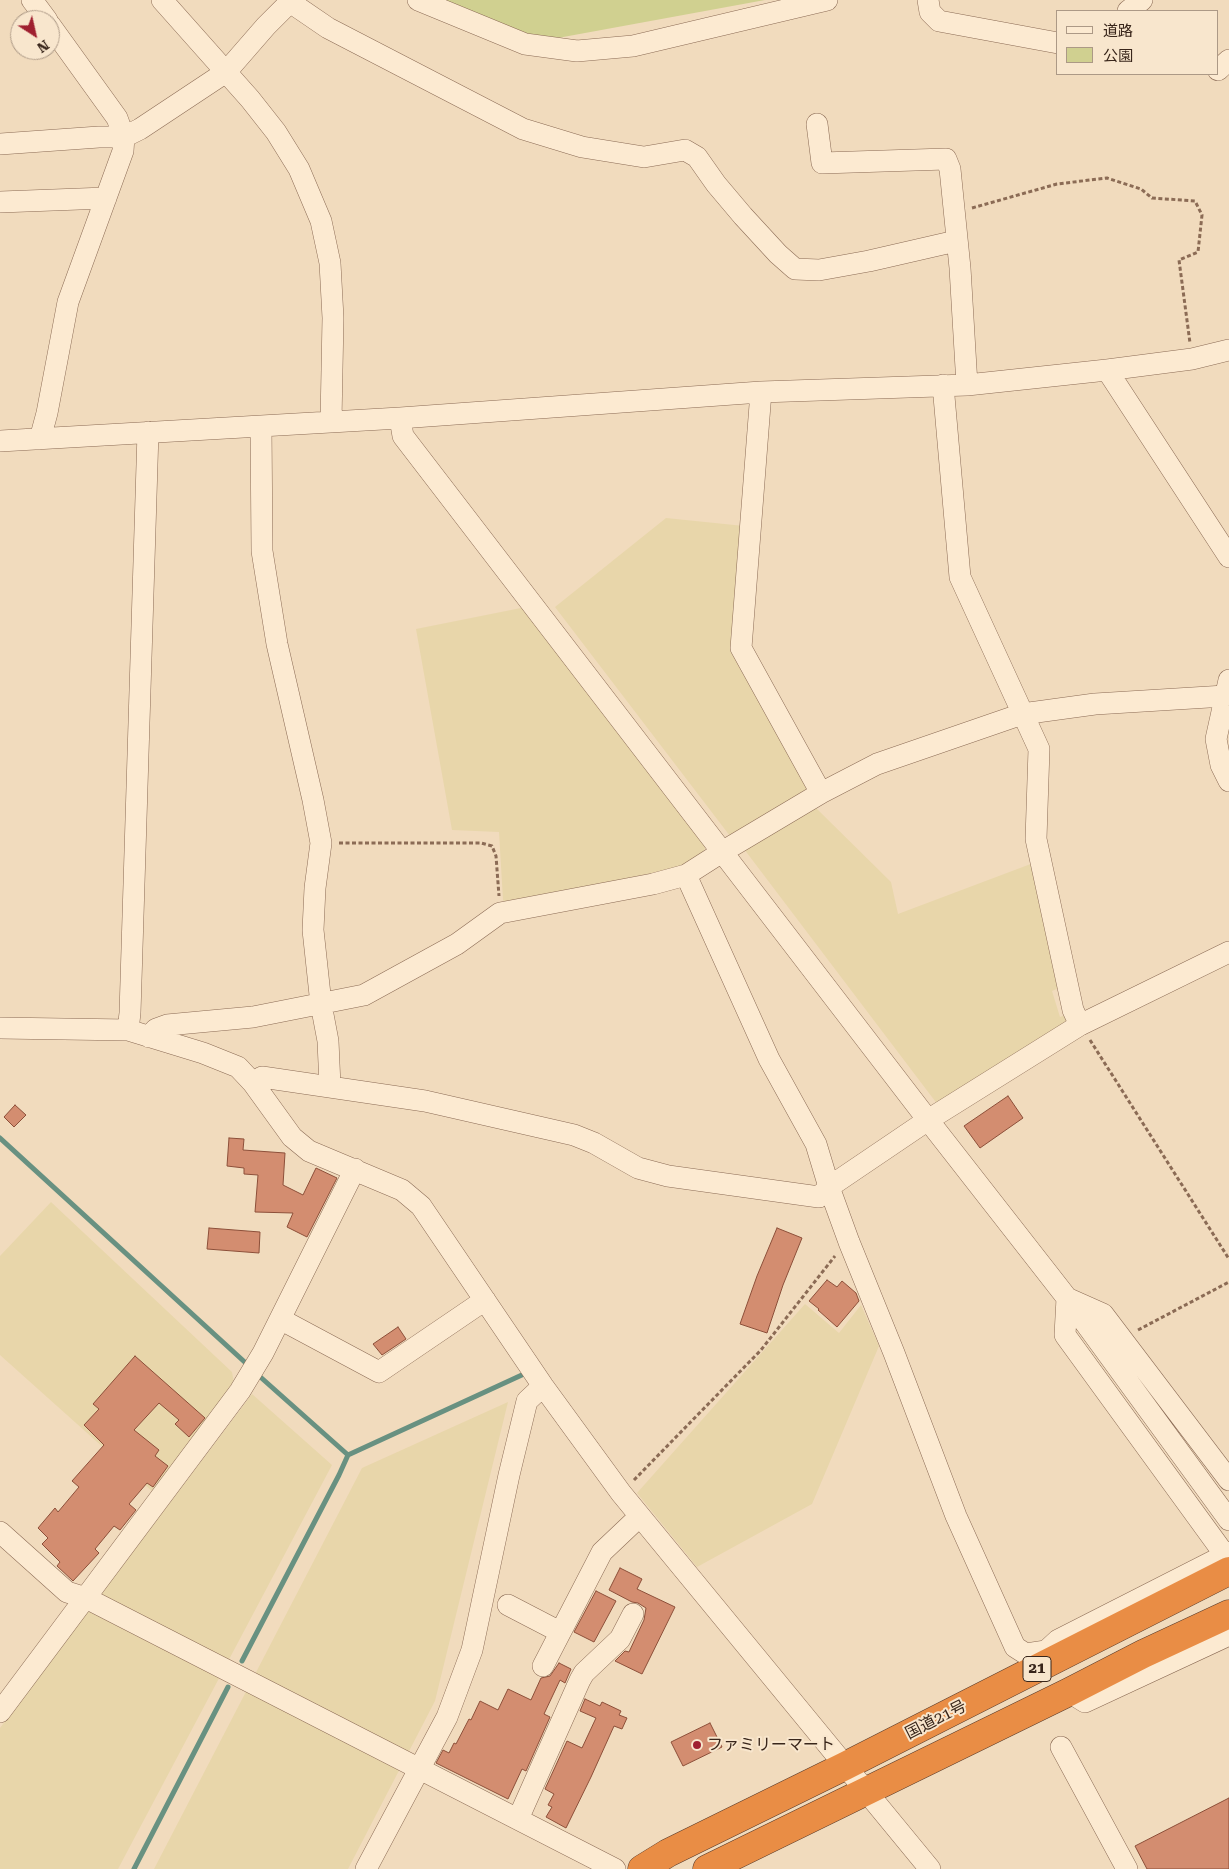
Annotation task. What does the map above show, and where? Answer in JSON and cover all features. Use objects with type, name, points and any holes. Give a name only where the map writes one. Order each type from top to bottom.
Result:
[{"type":"highway","name":"国道21号","points":[[642,1869],[668,1853],[845,1766],[1228,1560]]},
{"type":"highway","name":"国道21号","points":[[707,1869],[1143,1654],[1229,1614]]},
{"type":"street","points":[[418,0],[525,44],[577,51],[633,46],[827,0]]},
{"type":"street","points":[[928,0],[930,12],[939,21],[1056,43]]},
{"type":"street","points":[[1129,10],[1142,0]]},
{"type":"street","points":[[166,1],[276,132],[299,169],[321,221],[330,263],[334,318],[332,421]]},
{"type":"street","points":[[0,144],[124,137],[140,129],[226,72],[266,26],[290,2],[328,28],[523,128],[582,147],[644,157],[685,150],[697,157],[742,216],[795,269],[819,270],[869,261],[956,241]]},
{"type":"street","points":[[40,439],[47,413],[68,302],[123,150],[124,137],[117,118],[60,39]]},
{"type":"street","points":[[1219,69],[1229,60]]},
{"type":"street","points":[[817,124],[822,163],[946,159],[950,170],[955,214],[967,385]]},
{"type":"street","points":[[0,202],[106,198]]},
{"type":"street","points":[[0,441],[400,418],[761,392],[967,385],[1107,370],[1192,358],[1229,350]]},
{"type":"street","points":[[1107,370],[1229,557]]},
{"type":"street","points":[[943,385],[960,577],[1040,750],[1036,839],[1073,1010],[1080,1025]]},
{"type":"street","points":[[761,392],[741,648],[821,793]]},
{"type":"street","points":[[400,418],[403,436],[1067,1298],[1229,1520]]},
{"type":"street","points":[[261,426],[262,550],[277,644],[321,843],[315,888],[313,930],[321,1004],[328,1041],[330,1086]]},
{"type":"street","points":[[128,1030],[148,432]]},
{"type":"street","points":[[149,1036],[156,1029],[167,1025],[253,1017],[364,995],[457,944],[500,913],[653,884],[686,875],[821,793],[877,764],[1022,714],[1227,688],[1216,739],[1221,766],[1229,781]]},
{"type":"street","points":[[686,875],[769,1059],[816,1144],[849,1242],[894,1353],[956,1516],[1015,1647],[1026,1654],[1047,1657]]},
{"type":"street","points":[[253,1083],[262,1077],[425,1101],[574,1135],[594,1143],[638,1168],[668,1176],[819,1197],[829,1187],[928,1120],[1080,1025],[1229,952]]},
{"type":"street","points":[[0,1028],[128,1030],[203,1053],[238,1067],[253,1083],[292,1137],[309,1151],[402,1190],[421,1206],[543,1386],[621,1493],[930,1869]]},
{"type":"street","points":[[0,1712],[247,1380],[280,1319],[355,1169]]},
{"type":"street","points":[[1067,1298],[1103,1314],[1229,1480]]},
{"type":"street","points":[[1067,1298],[1065,1335],[1228,1560]]},
{"type":"street","points":[[280,1319],[379,1372],[485,1300]]},
{"type":"street","points":[[366,1869],[447,1717],[472,1650],[527,1401],[543,1386]]},
{"type":"street","points":[[543,1666],[602,1552],[640,1516]]},
{"type":"street","points":[[0,1532],[67,1592],[86,1598],[615,1869]]},
{"type":"street","points":[[508,1605],[560,1632]]},
{"type":"street","points":[[518,1820],[580,1680],[584,1673],[620,1639],[633,1614]]},
{"type":"street","points":[[1069,1692],[1085,1702],[1229,1635]]},
{"type":"street","points":[[1061,1747],[1128,1869]]},
{"type":"path","points":[[955,214],[1057,184],[1107,178],[1141,189],[1152,198],[1195,202],[1202,214],[1198,252],[1178,260],[1192,358]]},
{"type":"path","points":[[321,843],[481,843],[492,846],[496,856],[500,913]]},
{"type":"path","points":[[1080,1025],[1229,1259]]},
{"type":"path","points":[[621,1493],[761,1350],[840,1249],[849,1242]]},
{"type":"path","points":[[1122,1338],[1229,1282]]},
{"type":"shaded area","points":[[666,518],[744,526],[732,654],[809,791],[730,836],[555,607]]},
{"type":"shaded area","points":[[526,607],[707,844],[702,855],[679,867],[507,905],[503,900],[499,832],[452,830],[416,629]]},
{"type":"shaded area","points":[[816,808],[891,882],[898,914],[1036,862],[1061,987],[1052,991],[1060,1017],[1068,1014],[1068,1024],[938,1105],[744,849]]},
{"type":"shaded area","points":[[51,1202],[232,1372],[234,1383],[153,1492],[0,1355],[0,1256]]},
{"type":"shaded area","points":[[805,1304],[839,1333],[861,1305],[879,1346],[812,1504],[697,1567],[637,1493]]},
{"type":"shaded area","points":[[252,1394],[332,1465],[118,1869],[0,1869],[0,1728]]},
{"type":"shaded area","points":[[508,1402],[435,1701],[348,1869],[154,1869],[362,1468]]},
{"type":"green space","points":[[408,0],[765,0],[525,44]]},
{"type":"building","points":[[1008,1096],[1023,1118],[980,1148],[964,1126]]},
{"type":"building","points":[[15,1105],[26,1115],[14,1127],[4,1117]]},
{"type":"building","points":[[229,1138],[244,1139],[243,1150],[285,1153],[283,1185],[303,1195],[316,1168],[337,1178],[307,1237],[287,1227],[293,1213],[255,1212],[258,1175],[244,1174],[244,1168],[227,1166]]},
{"type":"building","points":[[209,1228],[260,1232],[259,1253],[207,1249]]},
{"type":"building","points":[[777,1228],[802,1238],[783,1285],[767,1333],[740,1324]]},
{"type":"building","points":[[827,1280],[837,1287],[842,1281],[856,1293],[859,1301],[837,1327],[809,1301]]},
{"type":"building","points":[[398,1327],[406,1339],[382,1355],[373,1344]]},
{"type":"building","points":[[135,1356],[205,1418],[189,1437],[175,1424],[179,1420],[159,1403],[134,1430],[159,1450],[155,1456],[168,1466],[153,1487],[147,1483],[129,1504],[136,1510],[120,1530],[114,1526],[95,1549],[99,1553],[73,1581],[57,1566],[60,1562],[42,1544],[48,1538],[38,1528],[55,1508],[58,1512],[79,1487],[72,1481],[104,1445],[84,1425],[99,1409],[93,1404]]},
{"type":"building","points":[[620,1568],[642,1579],[637,1589],[675,1607],[642,1674],[615,1661],[625,1651],[629,1652],[644,1620],[646,1608],[609,1590]]},
{"type":"building","points":[[596,1591],[616,1601],[594,1642],[574,1632]]},
{"type":"building","points":[[559,1663],[571,1669],[565,1683],[560,1680],[544,1714],[550,1717],[526,1771],[522,1769],[508,1799],[436,1763],[443,1750],[449,1753],[454,1743],[456,1744],[480,1701],[498,1710],[508,1689],[531,1700],[541,1678],[550,1676]]},
{"type":"building","points":[[585,1699],[600,1706],[602,1702],[621,1711],[619,1715],[627,1718],[622,1729],[614,1726],[566,1828],[546,1817],[552,1807],[548,1805],[554,1794],[545,1789],[567,1741],[582,1748],[596,1718],[580,1711]]},
{"type":"building","name":"ファミリーマート","points":[[710,1723],[722,1747],[683,1766],[671,1742]]},
{"type":"building","points":[[1229,1798],[1229,1869],[1147,1869],[1135,1846]]},
{"type":"waterway","points":[[0,1138],[249,1366]]},
{"type":"waterway","points":[[257,1374],[348,1455]]},
{"type":"waterway","points":[[242,1661],[348,1455],[524,1374]]},
{"type":"waterway","points":[[134,1869],[228,1687]]},
{"type":"place","name":"ファミリーマート","points":[[697,1745]]}]
